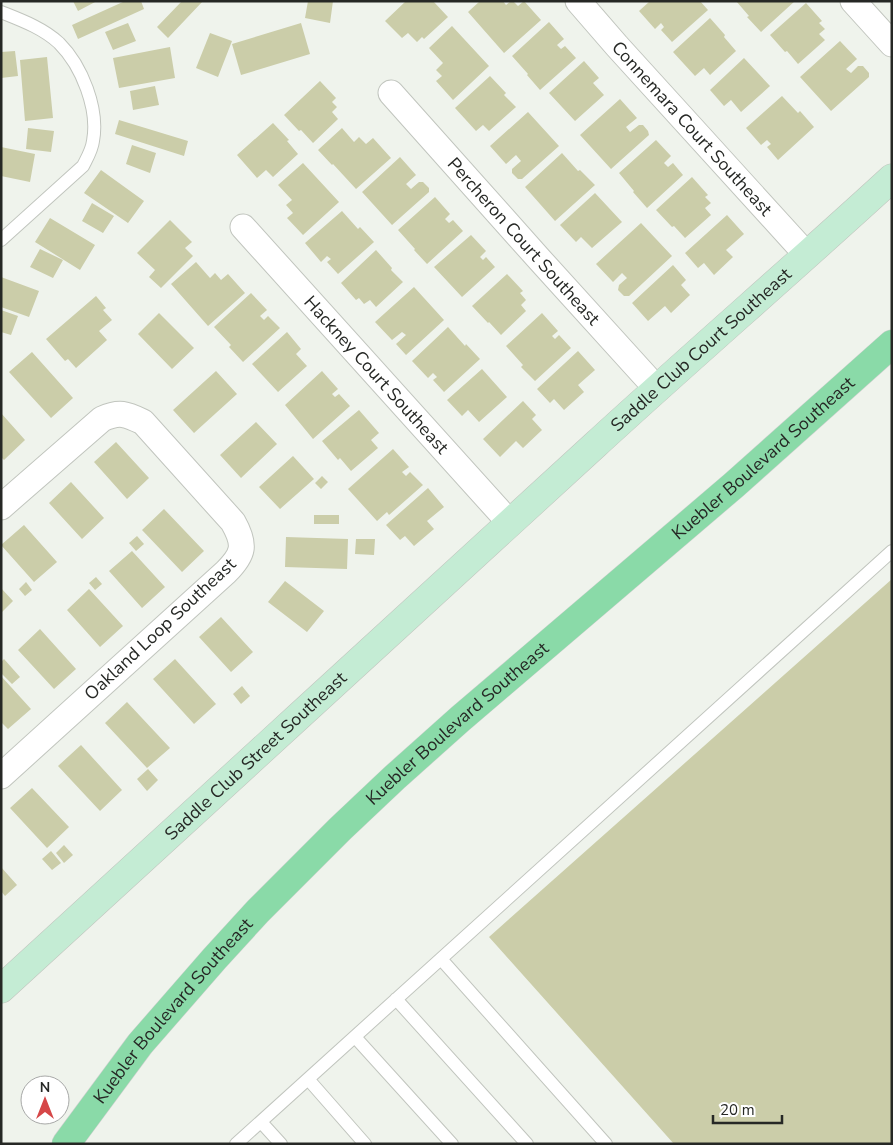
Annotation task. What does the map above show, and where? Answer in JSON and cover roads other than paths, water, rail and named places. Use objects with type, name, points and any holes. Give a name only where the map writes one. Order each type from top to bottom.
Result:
[{"type":"main road","name":"Kuebler Boulevard Southeast","points":[[66,1144],[140,1044],[195,980],[258,912],[340,829],[460,720],[734,485],[892,344]]},
{"type":"street","name":"Connemara Court Southeast","points":[[578,1],[807,255]]},
{"type":"street","points":[[853,1],[892,44]]},
{"type":"street","name":"Percheron Court Southeast","points":[[391,93],[657,388]]},
{"type":"street","name":"Saddle Club Court Southeast","points":[[510,523],[657,388],[892,178]]},
{"type":"street","name":"Hackney Court Southeast","points":[[243,227],[510,523]]},
{"type":"street","name":"Oakland Loop Southeast","points":[[1,507],[102,419],[113,414],[128,415],[143,422],[233,522],[240,535],[241,550],[236,562],[226,572],[1,776]]},
{"type":"street","name":"Saddle Club Street Southeast","points":[[1,989],[510,523]]},
{"type":"lane","points":[[1,12],[41,30],[59,43],[72,59],[84,80],[91,99],[94,127],[94,141],[84,166],[1,240]]},
{"type":"lane","points":[[236,1144],[892,551]]},
{"type":"lane","points":[[441,959],[606,1144]]},
{"type":"lane","points":[[396,999],[526,1144]]},
{"type":"lane","points":[[355,1036],[452,1144]]},
{"type":"lane","points":[[308,1079],[365,1144]]},
{"type":"lane","points":[[261,1122],[280,1144]]}]
